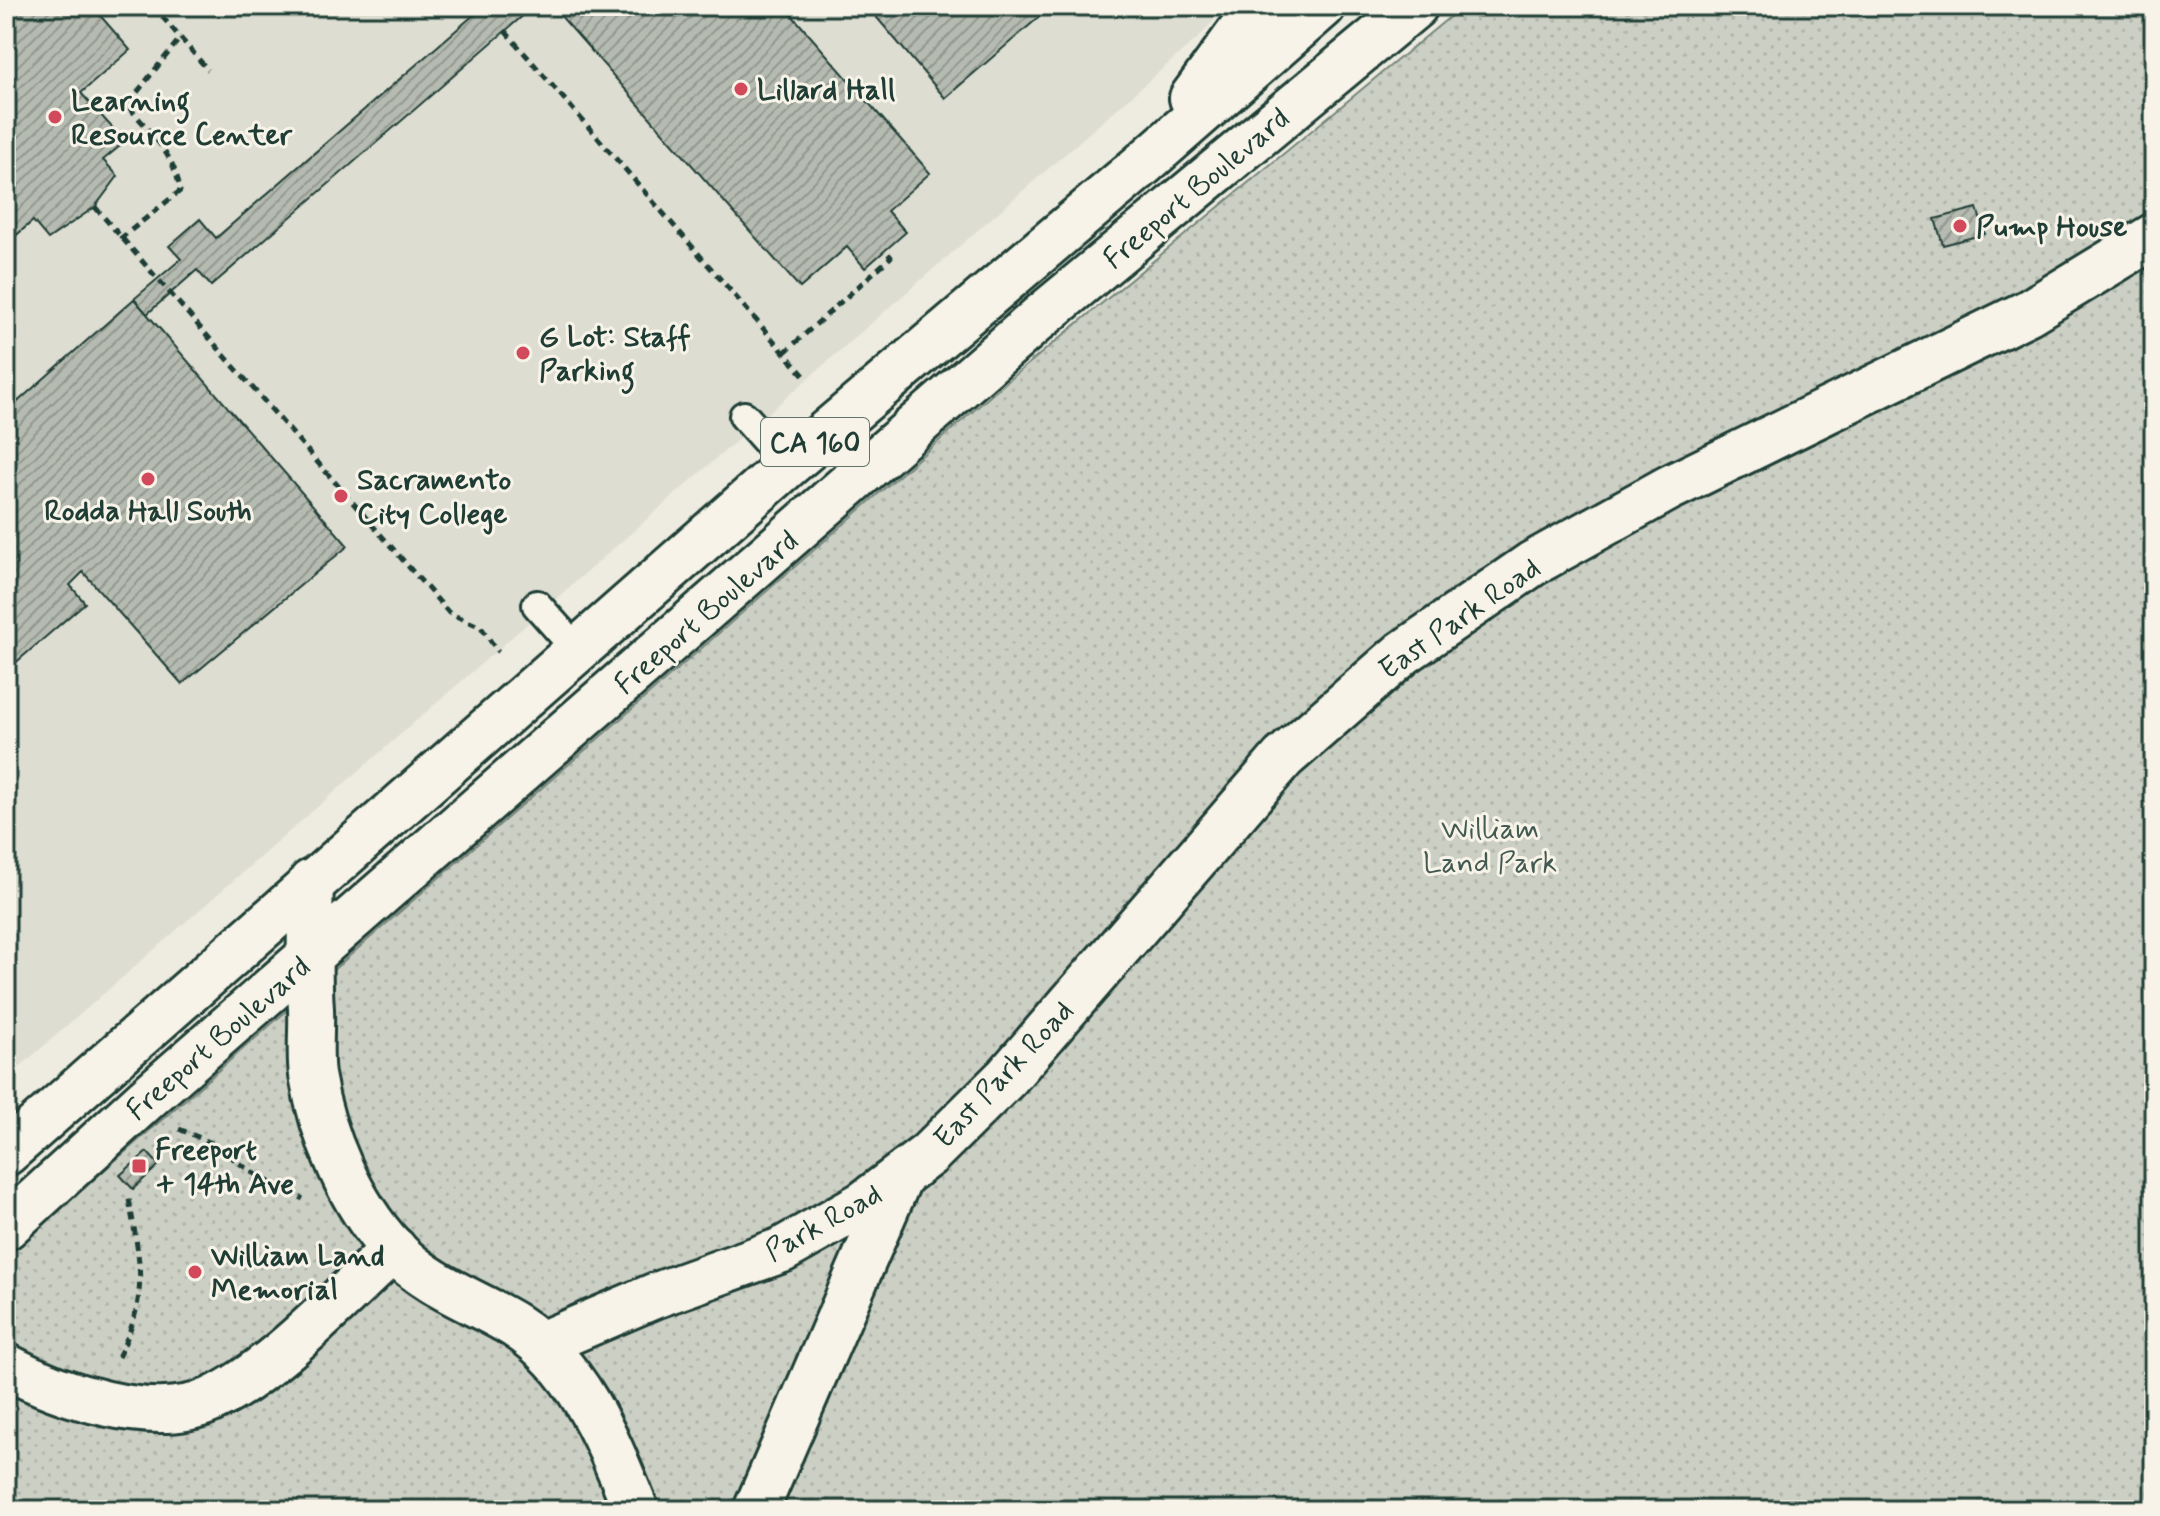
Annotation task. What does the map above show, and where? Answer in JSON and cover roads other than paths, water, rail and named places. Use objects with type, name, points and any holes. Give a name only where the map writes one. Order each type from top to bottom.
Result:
[{"type":"main road","points":[[1143,164],[1259,6]]},
{"type":"main road","name":"Freeport Boulevard","points":[[6,1153],[788,465],[1143,164],[1323,6]]},
{"type":"main road","name":"Freeport Boulevard","points":[[6,1227],[1038,319],[1415,6]]},
{"type":"main road","name":"East Park Road","points":[[900,1177],[962,1124],[1007,1077],[1283,758],[1403,653],[1532,564],[1669,488],[2029,312],[2154,236]]},
{"type":"main road","points":[[311,882],[311,1062],[320,1107],[350,1187],[394,1249],[458,1298],[513,1324],[541,1344],[579,1388],[607,1441],[636,1510]]},
{"type":"main road","name":"Park Road","points":[[541,1344],[654,1296],[782,1250],[863,1204],[900,1177]]},
{"type":"main road","name":"Park Road","points":[[756,1510],[900,1177]]},
{"type":"main road","points":[[6,1366],[52,1388],[101,1402],[159,1410],[208,1402],[246,1381],[394,1249]]},
{"type":"lane","points":[[744,416],[788,465]]},
{"type":"lane","points":[[537,605],[578,651]]},
{"type":"place","name":"Lillard Hall","points":[[741,89]]},
{"type":"place","name":"Learning Resource Center","points":[[55,117]]},
{"type":"place","name":"Pump House","points":[[1960,226]]},
{"type":"place","name":"G Lot: Staff Parking","points":[[523,353]]},
{"type":"place","name":"Rodda Hall South","points":[[148,479]]},
{"type":"place","name":"Sacramento City College","points":[[341,496]]},
{"type":"place","name":"Freeport + 14th Ave","points":[[139,1166]]},
{"type":"place","name":"William Land Memorial","points":[[195,1272]]},
{"type":"park label","name":"William Land Park","points":[[1490,845]]}]
